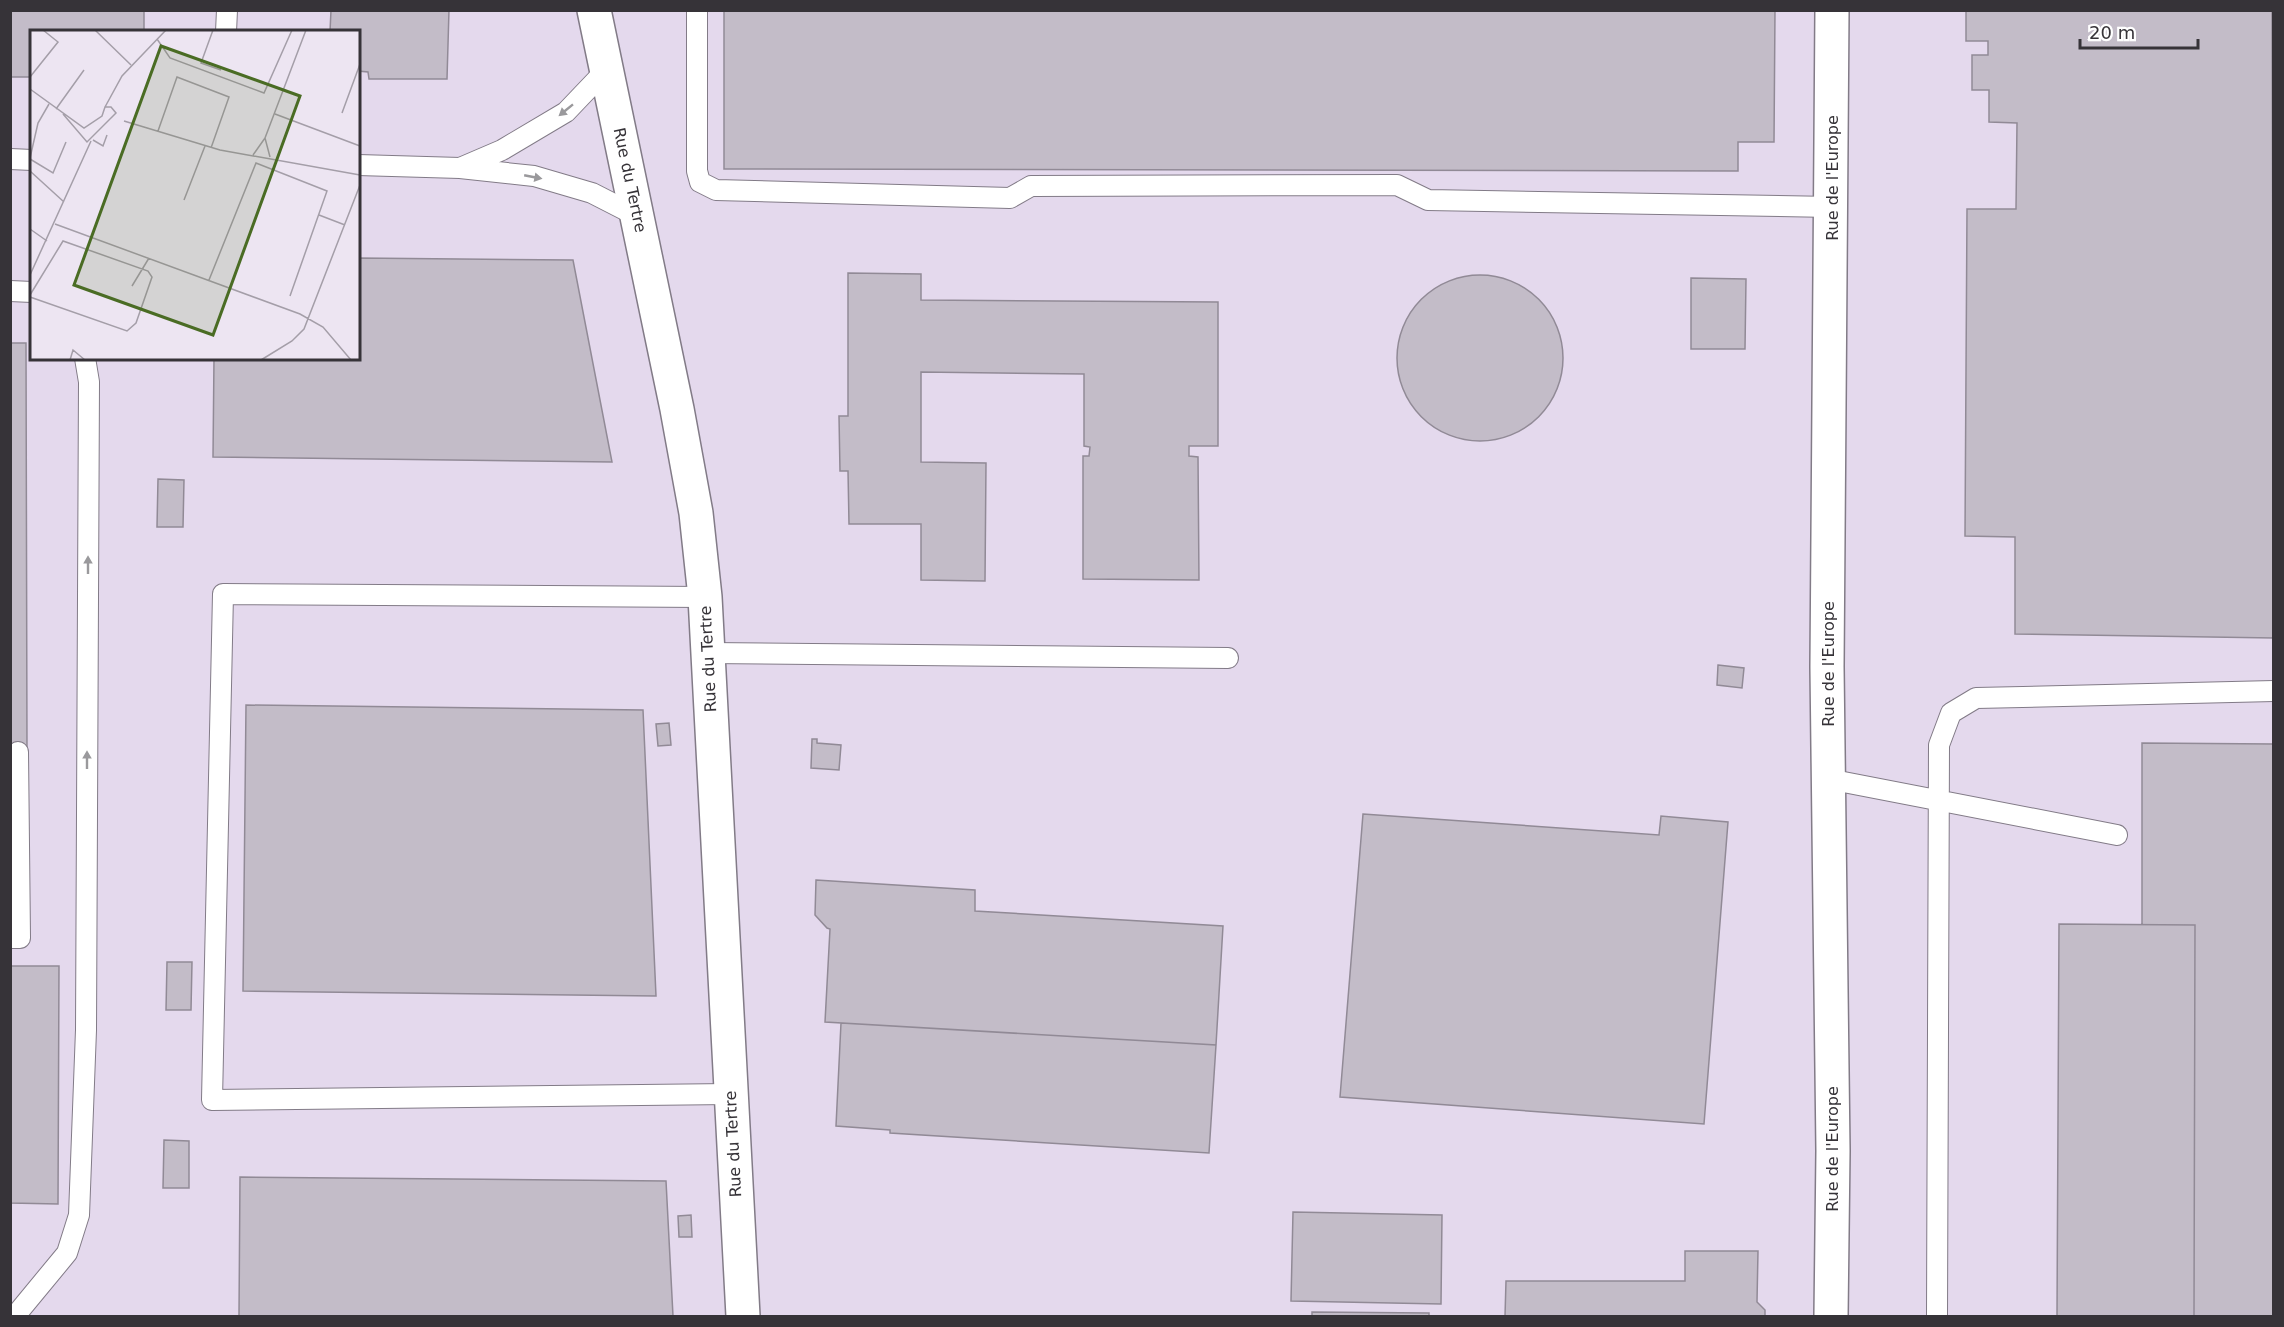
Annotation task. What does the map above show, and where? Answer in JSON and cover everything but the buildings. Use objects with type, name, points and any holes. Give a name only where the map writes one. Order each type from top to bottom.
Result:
[{"type":"street","name":"Rue du Tertre","points":[[594,10],[638,216],[696,513],[705,597],[743,1317]]},
{"type":"street","name":"Rue de l'Europe","points":[[1831,1317],[1833,1151],[1827,667],[1832,10]]},
{"type":"lane","points":[[226,10],[226,30]]},
{"type":"lane","points":[[697,10],[697,171],[700,182],[716,190],[1010,198],[1031,186],[1397,185],[1428,200],[1832,207]]},
{"type":"lane","points":[[460,168],[502,150],[566,112],[607,69]]},
{"type":"lane","points":[[10,159],[30,160]]},
{"type":"lane","points":[[360,165],[460,168],[534,176],[592,193],[638,216]]},
{"type":"lane","points":[[10,291],[30,291]]},
{"type":"lane","points":[[15,1317],[67,1254],[79,1215],[86,1030],[88,382],[85,360]]},
{"type":"lane","points":[[705,597],[223,594],[212,1101],[730,1094]]},
{"type":"lane","points":[[708,653],[1228,658]]},
{"type":"lane","points":[[1937,1317],[1939,745],[1951,713],[1976,698],[2274,691]]},
{"type":"lane","points":[[10,938],[20,938],[18,752]]},
{"type":"lane","points":[[1828,778],[2117,835]]},
{"type":"shaded area","points":[[11,11],[2273,11],[2273,1316],[11,1316]]}]
